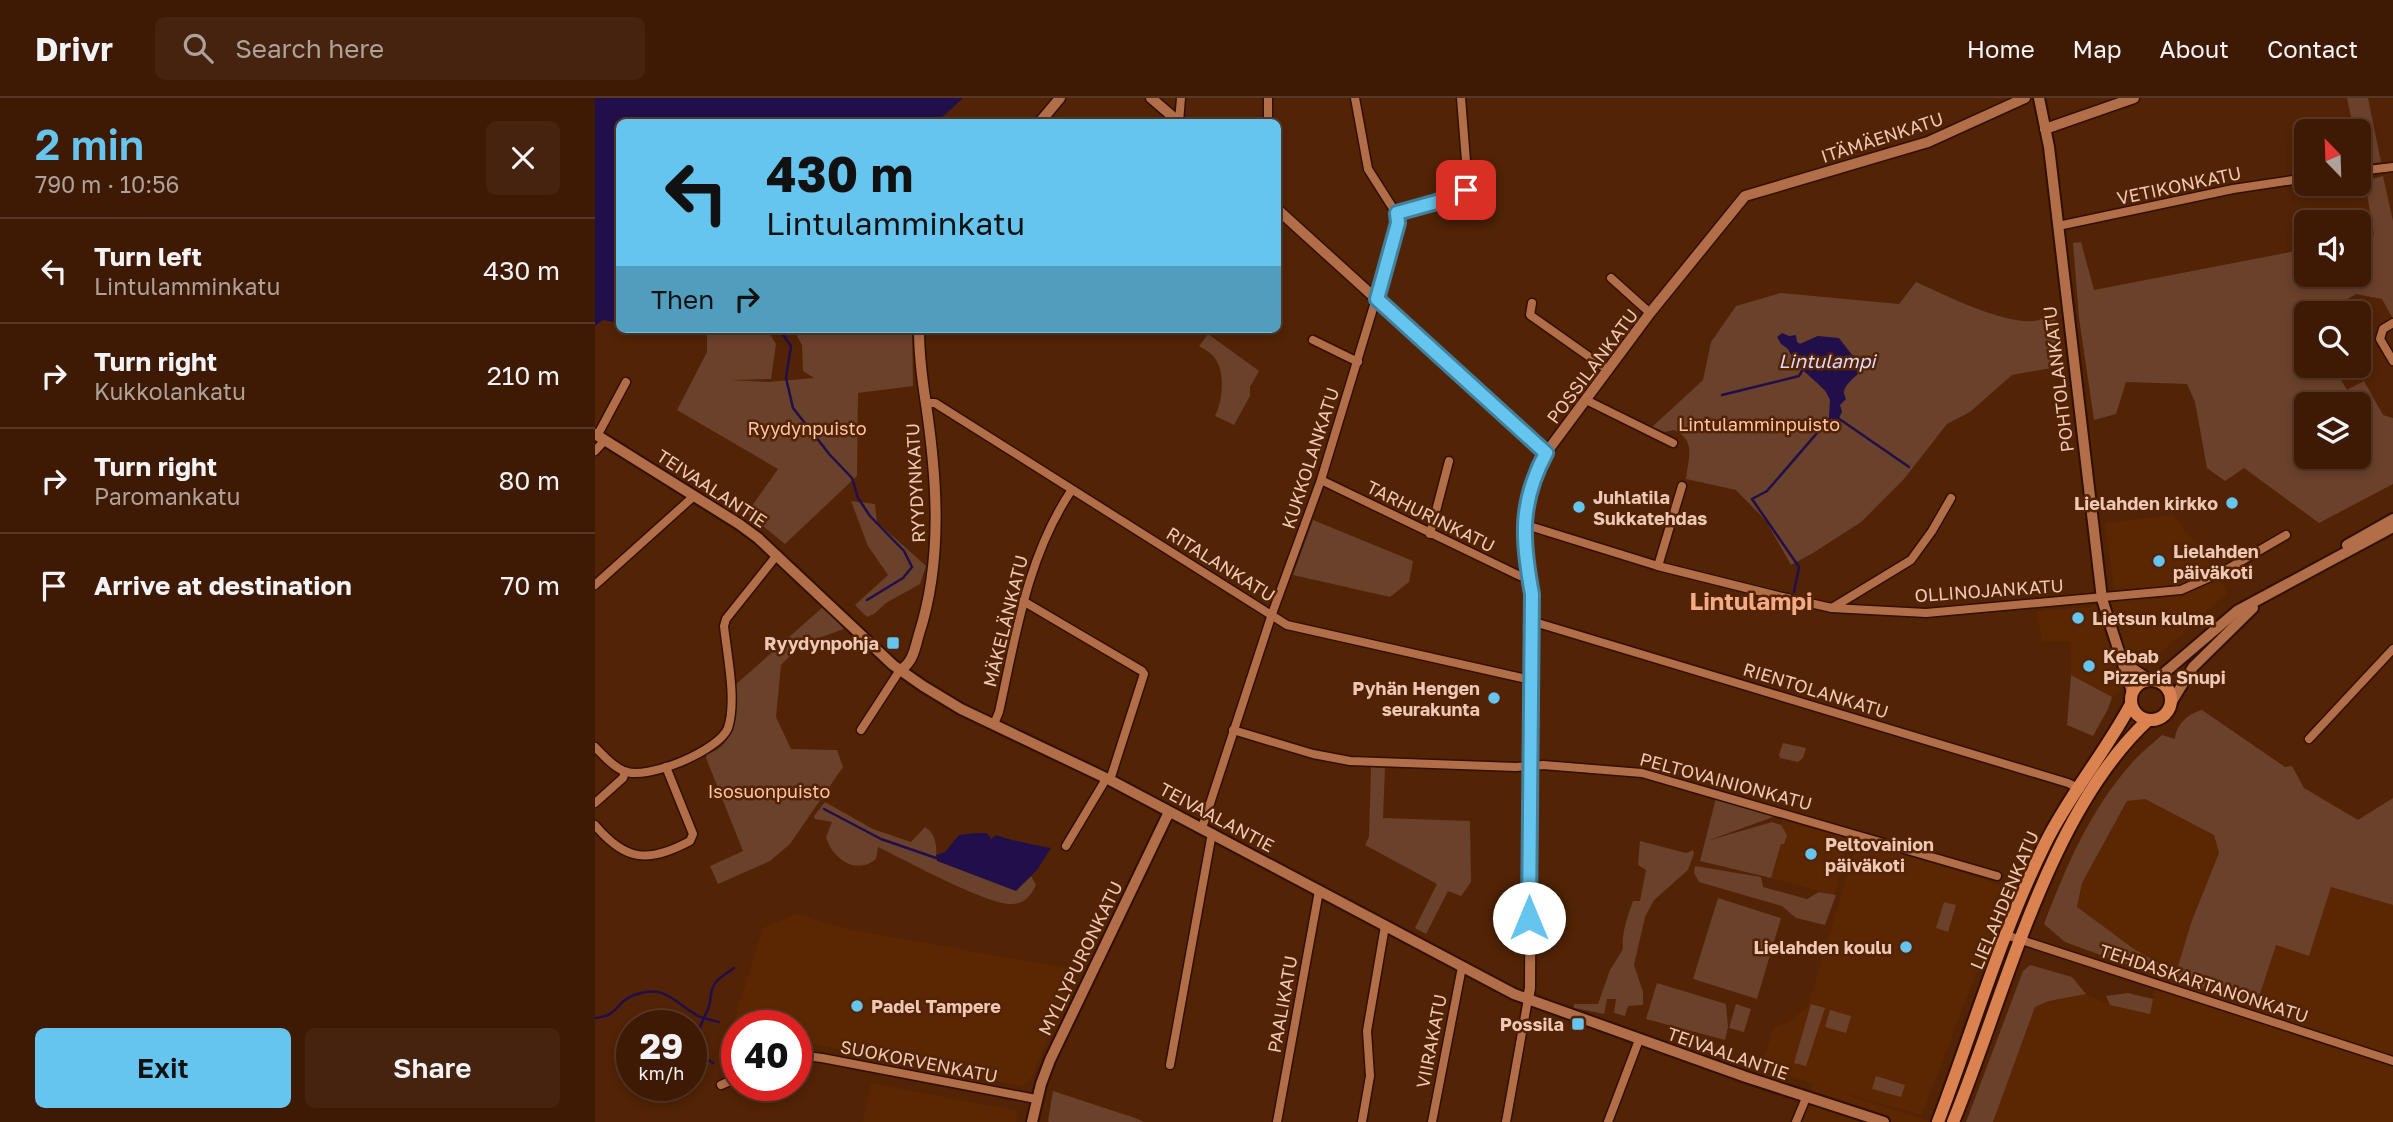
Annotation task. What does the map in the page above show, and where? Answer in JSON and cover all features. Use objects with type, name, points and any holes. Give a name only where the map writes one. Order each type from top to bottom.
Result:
[{"type":"main road","name":"POHTOLANKATU","points":[[2039,98],[2058,226],[2102,599],[2131,698]]},
{"type":"main road","name":"TEIVAALANTIE","points":[[599,436],[739,524],[777,555],[859,635],[900,670],[961,709],[1108,779],[1462,967],[1528,999],[1806,1098],[1884,1122]]},
{"type":"main road","points":[[2266,596],[2200,660],[2164,715],[2148,720],[2137,714],[2131,698],[2138,684],[2152,680],[2237,611],[2310,570],[2335,552],[2393,522]]},
{"type":"main road","name":"POHTOLANKATU","points":[[2120,654],[2130,667],[2152,680]]},
{"type":"main road","points":[[2152,680],[2167,687],[2171,694],[2171,703]]},
{"type":"main road","name":"LIELAHDENKATU","points":[[1953,1122],[2021,940],[2054,861],[2084,790],[2123,720],[2131,698]]},
{"type":"main road","name":"LIELAHDENKATU","points":[[1938,1122],[2006,935],[2044,845],[2084,790],[2148,720]]},
{"type":"main road","name":"MYLLYPURONKATU","points":[[1032,1122],[1050,1060],[1169,812]]},
{"type":"street","points":[[1042,119],[1060,98]]},
{"type":"street","points":[[1151,98],[1176,119]]},
{"type":"street","points":[[1179,119],[1181,98]]},
{"type":"street","points":[[1268,98],[1268,119]]},
{"type":"street","points":[[1355,98],[1369,169],[1397,213],[1458,196],[1468,186],[1461,98]]},
{"type":"street","name":"ITÄMÄENKATU","points":[[1745,196],[1928,142],[2025,98]]},
{"type":"street","points":[[2045,128],[2113,101],[2134,98]]},
{"type":"street","points":[[2371,170],[2393,167]]},
{"type":"street","name":"VETIKONKATU","points":[[2058,226],[2234,189],[2294,180]]},
{"type":"street","name":"POSSILANKATU","points":[[1528,999],[1532,594],[1523,524],[1531,486],[1546,453],[1650,313],[1745,196]]},
{"type":"street","points":[[1281,213],[1546,453]]},
{"type":"street","name":"KUKKOLANKATU","points":[[1170,1065],[1207,831],[1233,730],[1321,480],[1377,299],[1398,223],[1397,213]]},
{"type":"street","points":[[1611,278],[1650,313]]},
{"type":"street","points":[[1532,303],[1530,315],[1608,370]]},
{"type":"street","points":[[2393,323],[2383,329],[2380,339],[2393,361]]},
{"type":"street","name":"RYYDYNKATU","points":[[900,670],[908,666],[913,654],[925,614],[934,566],[935,506],[926,404],[921,382],[919,333]]},
{"type":"street","points":[[1313,340],[1358,362]]},
{"type":"street","points":[[595,451],[599,436],[626,382]]},
{"type":"street","points":[[1586,400],[1673,443]]},
{"type":"street","name":"RITALANKATU","points":[[926,404],[935,403],[1287,625],[1531,680]]},
{"type":"street","points":[[1430,534],[1449,461]]},
{"type":"street","name":"TARHURINKATU","points":[[1321,480],[1520,576],[1528,576]]},
{"type":"street","points":[[1658,566],[1682,486]]},
{"type":"street","name":"MÄKELÄNKATU","points":[[994,724],[999,712],[1023,601],[1041,545],[1071,491]]},
{"type":"street","points":[[595,585],[694,496]]},
{"type":"street","points":[[1832,608],[1911,560],[1951,498]]},
{"type":"street","name":"OLLINOJANKATU","points":[[1523,524],[1658,566],[1778,597],[1832,608],[1926,613],[2181,590],[2224,570],[2286,535]]},
{"type":"street","points":[[595,747],[625,772],[643,772],[666,767],[705,750],[724,735],[731,710],[724,626],[726,619],[777,555]]},
{"type":"street","points":[[1023,601],[1144,674],[1108,779],[1066,846]]},
{"type":"street","name":"RIENTOLANKATU","points":[[1531,621],[2046,776],[2084,790]]},
{"type":"street","points":[[2309,740],[2393,649]]},
{"type":"street","points":[[861,730],[900,670]]},
{"type":"street","name":"PELTOVAINIONKATU","points":[[1233,730],[1313,754],[1350,761],[1543,765],[1642,773],[1997,876]]},
{"type":"street","points":[[595,825],[614,846],[641,855],[658,855],[693,838],[666,767]]},
{"type":"street","points":[[595,803],[625,772]]},
{"type":"street","name":"PAALIKATU","points":[[1277,1122],[1319,891]]},
{"type":"street","points":[[1362,1122],[1370,1076],[1367,1031],[1385,926]]},
{"type":"street","name":"TEHDASKARTANONKATU","points":[[2006,935],[2393,1061]]},
{"type":"street","name":"VIIRAKATU","points":[[1432,1122],[1462,967]]},
{"type":"street","points":[[1506,1122],[1528,999]]},
{"type":"street","points":[[1608,1122],[1639,1040]]},
{"type":"street","name":"SUOKORVENKATU","points":[[812,1057],[1037,1100]]},
{"type":"street","points":[[1797,1122],[1806,1098]]},
{"type":"shaded area","name":"Lielahden päiväkoti","points":[[2172,515],[2203,552],[2213,570],[2179,585],[2114,592],[2105,523]]},
{"type":"shaded area","points":[[2218,576],[2227,593],[2112,697],[2071,675],[2070,641],[2042,641],[2036,611],[2088,607],[2116,599],[2167,594]]},
{"type":"shaded area","points":[[2145,798],[2214,835],[2219,853],[2191,923],[2175,980],[2276,945],[2309,955],[2331,887],[2393,905],[2393,1122],[1993,1122],[2035,1007],[2049,1001],[2086,994],[2110,1005],[2150,1013],[2160,964],[2134,949],[2077,908],[2082,883],[2128,800]]},
{"type":"shaded area","name":"Peltovainion päiväkoti","points":[[1783,817],[1848,838],[1834,895],[1771,878],[1781,843],[1787,835],[1781,825]]},
{"type":"shaded area","name":"Lielahden koulu","points":[[1858,840],[2009,887],[1922,1115],[1832,1090],[1933,1122],[1800,1122],[1813,1084],[1775,1070],[1763,1061],[1774,1027],[1788,1023],[1808,1006]]},
{"type":"shaded area","points":[[796,914],[847,929],[1077,970],[1030,1081],[1020,1086],[812,1044],[812,1010],[737,1010],[763,928]]},
{"type":"shaded area","points":[[871,1083],[1018,1111],[1016,1122],[863,1122]]},
{"type":"green space","points":[[2347,98],[2368,98],[2381,162],[2371,163],[2371,119],[2351,119]]},
{"type":"green space","points":[[2383,176],[2393,221],[2393,319],[2382,299],[2356,294],[2344,301],[2294,301],[2294,378],[2340,378],[2347,390],[2364,381],[2370,392],[2294,392],[2294,469],[2371,469],[2371,394],[2383,415],[2393,418],[2393,484],[2319,523],[2244,468],[2225,481],[2207,468],[2195,402],[2187,384],[2126,382],[2116,414],[2094,420],[2079,318],[2073,243],[2081,242],[2094,290],[2294,251],[2294,287],[2371,287],[2371,236],[2374,235],[2368,196],[2371,196],[2371,179]]},
{"type":"green space","name":"Lintulamminpuisto","points":[[1916,282],[1994,315],[2011,319],[2039,320],[2054,312],[2062,366],[2012,375],[1970,412],[1947,424],[1904,479],[1861,522],[1791,565],[1766,521],[1736,490],[1686,479],[1689,451],[1686,439],[1681,434],[1674,430],[1665,432],[1652,427],[1703,380],[1711,342],[1736,306],[1781,293],[1899,304]],"holes":[[[1818,336],[1852,355],[1873,362],[1847,383],[1840,405],[1800,367],[1788,349],[1797,342],[1800,344]]]},
{"type":"green space","name":"Ryydynpuisto","points":[[707,333],[769,333],[776,344],[771,379],[731,380],[768,382],[814,378],[803,371],[802,345],[795,333],[912,333],[913,386],[858,393],[857,476],[785,544],[747,513],[778,469],[677,410],[707,352]]},
{"type":"green space","points":[[1208,334],[1259,371],[1250,387],[1250,396],[1234,425],[1215,416],[1221,394],[1220,369],[1212,355],[1199,346]]},
{"type":"green space","points":[[851,501],[875,504],[877,522],[926,566],[920,584],[867,617],[855,605],[888,575],[868,546]]},
{"type":"green space","points":[[1313,520],[1413,561],[1409,582],[1390,597],[1293,575]]},
{"type":"green space","name":"Isosuonpuisto","points":[[824,606],[844,629],[802,644],[781,665],[776,717],[791,749],[837,750],[843,767],[790,844],[770,861],[718,884],[710,866],[743,851],[706,758],[707,754],[717,750],[729,736],[733,718],[733,687]]},
{"type":"green space","points":[[2071,675],[2112,697],[2093,736],[2067,725]]},
{"type":"green space","points":[[2202,710],[2285,767],[2292,766],[2304,788],[2358,820],[2393,798],[2393,905],[2331,887],[2309,956],[2276,945],[2256,1006],[2174,980],[2191,923],[2219,853],[2214,835],[2145,799],[2127,801],[2082,883],[2077,907],[2134,949],[2160,964],[2158,976],[2065,942],[2044,924],[2080,841],[2115,783],[2137,757],[2162,735],[2175,739],[2184,720]]},
{"type":"green space","points":[[1783,743],[1806,748],[1803,758],[1798,762],[1780,758]]},
{"type":"green space","points":[[1371,767],[1385,768],[1383,818],[1470,821],[1471,882],[1461,896],[1448,891],[1426,934],[1415,928],[1437,884],[1365,845],[1369,837]]},
{"type":"green space","points":[[1716,798],[1776,816],[1707,841],[1772,822],[1781,825],[1787,835],[1784,844],[1781,844],[1771,878],[1700,861]]},
{"type":"green space","points":[[825,802],[873,829],[911,842],[925,827],[935,841],[936,858],[947,864],[979,875],[1024,883],[1031,876],[1036,885],[1021,902],[1001,903],[966,890],[878,847],[876,859],[861,866],[853,865],[839,858],[829,845],[826,837],[832,822],[815,819],[814,816]]},
{"type":"green space","points":[[1640,841],[1686,853],[1693,850],[1694,853],[1688,870],[1654,900],[1645,917],[1634,965],[1643,992],[1643,1005],[1628,1006],[1625,1016],[1614,1013],[1616,999],[1607,999],[1604,1014],[1574,1008],[1574,1004],[1598,1004],[1610,970],[1623,949],[1627,918],[1633,901],[1640,901],[1646,870],[1638,865]]},
{"type":"green space","points":[[1695,866],[1761,877],[1763,887],[1807,899],[1819,892],[1836,895],[1825,925],[1796,918],[1782,906],[1699,882],[1694,873]]},
{"type":"green space","points":[[1718,898],[1781,918],[1757,999],[1693,979]]},
{"type":"green space","points":[[1944,902],[1956,905],[1948,932],[1936,928]]},
{"type":"green space","points":[[2030,965],[2072,977],[2086,994],[2049,1001],[2035,1007],[1993,1122],[1966,1122],[2023,971]]},
{"type":"green space","points":[[1657,983],[1726,1004],[1728,1027],[1725,1040],[1646,1019]]},
{"type":"green space","points":[[2128,993],[2153,999],[2150,1014],[2110,1005],[2106,996]]},
{"type":"green space","points":[[1736,1004],[1751,1009],[1744,1032],[1729,1028]]},
{"type":"green space","points":[[1811,1004],[1825,1008],[1806,1066],[1794,1063]]},
{"type":"green space","points":[[1830,1010],[1851,1016],[1846,1033],[1825,1027]]},
{"type":"green space","points":[[1876,1076],[1905,1085],[1901,1097],[1872,1089]]},
{"type":"green space","points":[[1053,1091],[1135,1118],[1144,1122],[1050,1122]]},
{"type":"water","points":[[595,98],[963,98],[940,119],[616,119],[616,322],[603,320],[595,326]]},
{"type":"water","name":"Lintulampi","points":[[1782,333],[1796,335],[1800,344],[1818,336],[1839,338],[1852,355],[1873,362],[1873,365],[1852,379],[1843,391],[1846,399],[1840,405],[1842,412],[1839,418],[1834,420],[1829,417],[1830,400],[1825,390],[1797,365],[1788,349],[1781,344],[1777,337]]},
{"type":"water","points":[[987,833],[991,839],[996,835],[1051,848],[1037,870],[1016,891],[937,861],[936,855],[945,852],[959,835]]},
{"type":"waterway","points":[[782,333],[791,346],[786,378],[793,408],[852,478],[858,498],[870,516],[904,551],[912,567],[903,578],[867,600]]},
{"type":"waterway","points":[[1722,395],[1799,376],[1802,371]]},
{"type":"waterway","points":[[1794,592],[1799,567],[1752,499],[1767,491],[1830,418]]},
{"type":"waterway","points":[[1838,418],[1909,467]]},
{"type":"waterway","points":[[824,809],[881,839],[936,858]]},
{"type":"waterway","points":[[713,1063],[700,1051],[697,1038],[714,985],[734,968]]},
{"type":"waterway","points":[[595,1018],[609,1015],[632,996],[653,992],[668,996],[698,1016],[719,1022]]},
{"type":"place","name":"Lielahden kirkko","points":[[2232,503]]},
{"type":"place","name":"Juhlatila Sukkatehdas","points":[[1579,507]]},
{"type":"place","name":"Lielahden päiväkoti","points":[[2159,561]]},
{"type":"place","name":"Lietsun kulma","points":[[2078,618]]},
{"type":"place","name":"Ryydynpohja","points":[[893,643]]},
{"type":"place","name":"Kebab Pizzeria Snupi","points":[[2089,666]]},
{"type":"place","name":"Pyhän Hengen seurakunta","points":[[1494,698]]},
{"type":"place","name":"Peltovainion päiväkoti","points":[[1811,854]]},
{"type":"place","name":"Lielahden koulu","points":[[1906,947]]},
{"type":"place","name":"Padel Tampere","points":[[857,1006]]},
{"type":"place","name":"Possila","points":[[1578,1024]]},
{"type":"district","name":"Lintulampi","points":[[1751,600]]},
{"type":"route","points":[[1466,190],[1458,196],[1397,213],[1398,223],[1377,299],[1546,453],[1531,486],[1523,524],[1532,594],[1529,918]]}]
